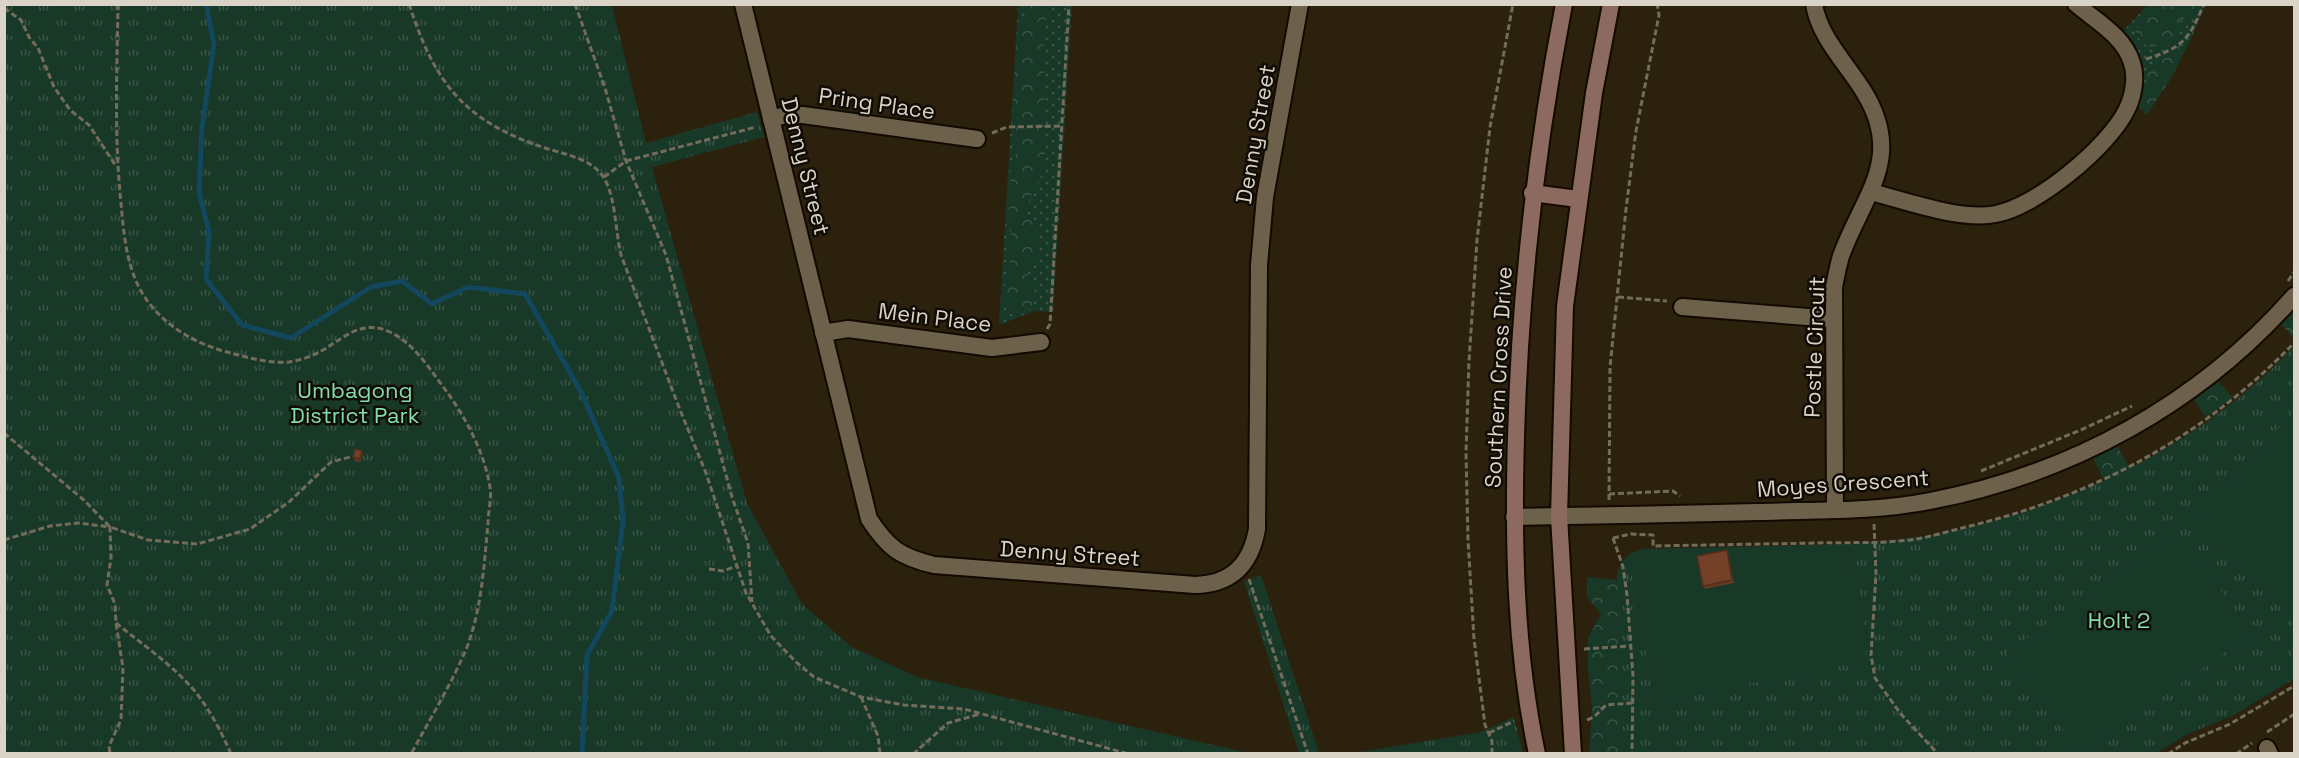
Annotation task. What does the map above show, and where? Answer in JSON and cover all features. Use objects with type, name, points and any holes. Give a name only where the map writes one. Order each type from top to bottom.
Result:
[{"type":"main road","name":"Southern Cross Drive","points":[[1537,753],[1521,648],[1514,517],[1517,388],[1523,285],[1532,193],[1548,86],[1564,4]]},
{"type":"main road","points":[[1573,753],[1559,516],[1565,306],[1594,93],[1611,4]]},
{"type":"main road","points":[[1532,193],[1578,199]]},
{"type":"street","name":"Denny Street","points":[[743,4],[869,519],[882,539],[911,560],[934,565],[1195,585],[1222,580],[1238,570],[1253,547],[1257,529],[1258,299],[1265,197],[1300,4]]},
{"type":"street","name":"Postle Circuit","points":[[1814,4],[1824,33],[1865,93],[1875,113],[1880,131],[1881,149],[1879,171],[1841,256],[1834,287],[1835,510]]},
{"type":"street","points":[[1871,192],[1968,215],[1995,214],[2010,211],[2032,201],[2055,185],[2093,151],[2125,114],[2133,91],[2134,72],[2132,62],[2118,39],[2076,4]]},
{"type":"street","name":"Pring Place","points":[[772,121],[786,115],[803,115],[976,139]]},
{"type":"street","name":"Moyes Crescent","points":[[1514,517],[1875,508],[1928,501],[1971,492],[2100,446],[2188,393],[2251,341],[2291,289]]},
{"type":"street","points":[[1682,307],[1833,319]]},
{"type":"street","name":"Mein Place","points":[[823,333],[848,329],[992,348],[1041,342]]},
{"type":"path","points":[[118,4],[117,167],[129,258],[139,285],[149,303],[181,333],[204,346],[260,360],[286,362],[303,359],[322,351],[346,333],[362,327],[389,331],[417,353],[462,413],[479,449],[490,489],[482,593],[467,646],[411,753]]},
{"type":"path","points":[[410,4],[434,66],[449,88],[467,107],[512,137],[582,160],[597,169],[604,177],[611,194],[616,236],[621,255],[706,473],[737,566],[752,604],[771,636],[814,677],[861,697],[904,705],[964,709],[1129,753]]},
{"type":"path","points":[[575,4],[605,88],[626,161],[666,255],[732,497],[748,543],[752,604]]},
{"type":"path","points":[[1041,342],[1050,324],[1069,4]]},
{"type":"path","points":[[1492,753],[1481,695],[1474,639],[1466,453],[1477,240],[1491,127],[1513,4]]},
{"type":"path","points":[[1609,502],[1610,367],[1626,209],[1635,142],[1659,15],[1657,4]]},
{"type":"path","points":[[2132,62],[2169,52],[2182,43],[2193,30],[2204,4]]},
{"type":"path","points":[[4,8],[21,20],[29,37],[38,48],[54,87],[70,110],[89,125],[117,167]]},
{"type":"path","points":[[604,177],[626,161],[772,121]]},
{"type":"path","points":[[976,139],[1007,127],[1061,126]]},
{"type":"path","points":[[2291,289],[2295,272]]},
{"type":"path","points":[[1618,297],[1677,302],[1682,307]]},
{"type":"path","points":[[1978,472],[2083,429],[2132,406]]},
{"type":"path","points":[[4,433],[85,501],[110,527],[111,558],[107,585],[115,604],[123,668],[121,720],[109,746],[110,753]]},
{"type":"path","points":[[4,540],[50,526],[78,522],[110,527],[148,540],[197,544],[250,529],[289,502],[330,462],[350,457]]},
{"type":"path","points":[[1609,494],[1672,491],[1682,497],[1689,497]]},
{"type":"path","points":[[1875,508],[1876,574],[1871,655],[1875,678],[1900,713],[1938,753]]},
{"type":"path","points":[[1613,538],[1623,567],[1631,646],[1632,753]]},
{"type":"path","points":[[1244,563],[1308,753]]},
{"type":"path","points":[[709,568],[723,571],[737,566]]},
{"type":"path","points":[[116,623],[163,661],[193,690],[220,728],[231,753]]},
{"type":"path","points":[[1584,649],[1631,646]]},
{"type":"path","points":[[2168,753],[2185,743],[2230,724],[2295,686]]},
{"type":"path","points":[[861,697],[878,736],[880,753]]},
{"type":"path","points":[[913,753],[948,723],[981,713]]},
{"type":"green space","name":"Umbagong District Park","points":[[4,5],[612,5],[646,143],[757,112],[764,137],[652,167],[747,503],[802,604],[852,647],[917,677],[1248,753],[5,753]]},
{"type":"green space","points":[[1018,5],[1072,5],[1053,312],[1034,311],[999,325]]},
{"type":"green space","points":[[1028,5],[1051,5],[1044,27],[1045,165],[1026,212],[1036,224],[1038,253],[1027,275],[1035,288],[1032,308],[1019,315],[1011,314],[1003,305],[1003,292],[1010,267],[1008,250],[1012,236],[1008,221],[1011,168],[1016,157],[1013,96],[1018,90],[1014,77],[1017,33]]},
{"type":"green space","points":[[2148,5],[2205,5],[2191,39],[2165,88],[2136,92],[2121,33]]},
{"type":"green space","points":[[2148,5],[2199,5],[2195,14],[2181,20],[2177,28],[2185,50],[2175,71],[2147,115],[2137,105],[2136,92],[2148,89],[2146,78],[2148,70],[2163,59],[2169,45],[2148,46],[2138,37],[2135,31],[2143,20],[2142,10]]},
{"type":"green space","points":[[2294,308],[2294,338],[2281,324]]},
{"type":"green space","name":"Holt 2","points":[[2294,346],[2294,679],[2234,715],[2188,734],[2157,753],[1623,753],[1617,575],[1621,563],[1629,554],[1655,702],[1867,637],[1849,544],[1921,537],[1981,524],[2080,491],[2128,469],[2174,443],[2217,414],[2257,382]]},
{"type":"green space","points":[[2219,382],[2233,398],[2206,417],[2193,399]]},
{"type":"green space","points":[[2294,412],[2294,611],[2196,520]]},
{"type":"green space","points":[[2117,446],[2137,475],[2109,490],[2093,458]]},
{"type":"green space","points":[[2177,531],[2252,633],[2080,753],[2006,653]]},
{"type":"green space","points":[[1849,544],[1867,637],[1865,661],[1655,702],[1629,554],[1643,549]]},
{"type":"green space","points":[[1261,575],[1319,753],[1299,753],[1244,582]]},
{"type":"green space","points":[[1587,577],[1617,580],[1629,668],[1630,708],[1832,754],[1589,753],[1592,710],[1588,638],[1601,614],[1587,597]]},
{"type":"green space","points":[[1514,717],[1523,753],[1354,753],[1481,732]]},
{"type":"building","points":[[355,449],[362,451],[360,459],[353,457]]},
{"type":"building","points":[[1727,550],[1732,580],[1703,586],[1697,556]]},
{"type":"waterway","points":[[206,4],[214,44],[202,128],[199,192],[209,232],[206,279],[242,325],[291,338],[371,287],[402,281],[432,304],[468,287],[525,294],[581,392],[619,478],[623,520],[612,611],[587,655],[582,754]]}]
